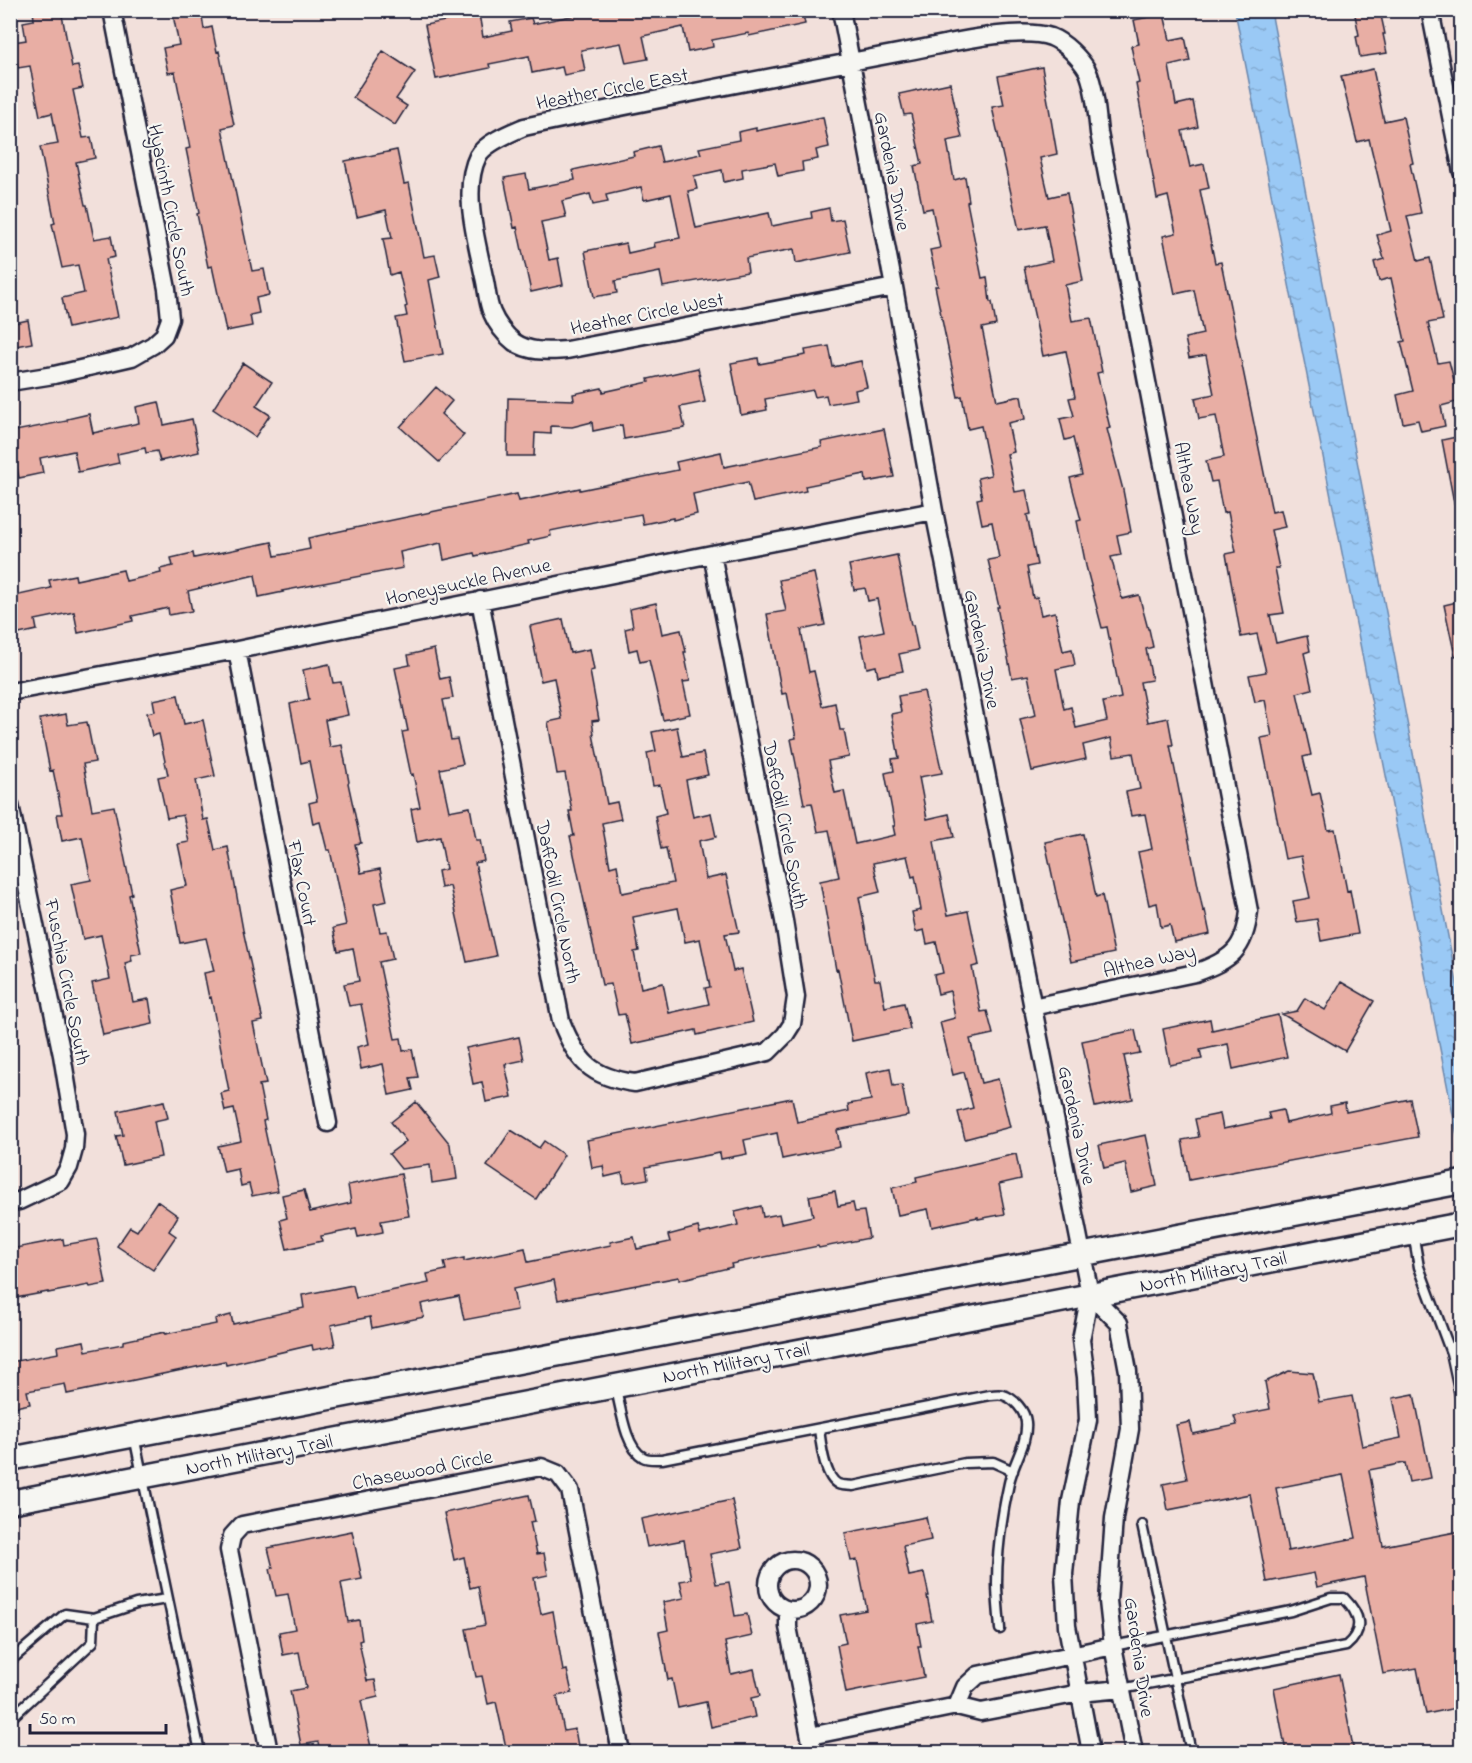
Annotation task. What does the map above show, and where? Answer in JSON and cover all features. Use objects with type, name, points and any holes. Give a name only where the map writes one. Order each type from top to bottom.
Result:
[{"type":"main road","name":"North Military Trail","points":[[10,1459],[1461,1182]]},
{"type":"main road","name":"North Military Trail","points":[[10,1502],[1461,1224]]},
{"type":"street","name":"Hyacinth Circle South","points":[[10,382],[54,375],[132,357],[153,345],[164,335],[170,319],[167,289],[112,10]]},
{"type":"street","name":"Gardenia Drive","points":[[841,10],[934,511],[1090,1294],[1081,1340],[1088,1420],[1071,1502],[1064,1574],[1067,1626],[1091,1752]]},
{"type":"street","points":[[1430,10],[1461,164]]},
{"type":"street","name":"Althea Way","points":[[851,62],[1004,34],[1033,33],[1050,37],[1065,45],[1086,70],[1095,102],[1101,144],[1241,861],[1249,911],[1247,929],[1233,953],[1218,964],[1195,973],[1032,1007]]},
{"type":"street","name":"Heather Circle East","points":[[478,244],[470,192],[473,172],[479,154],[492,143],[510,133],[542,123],[851,62]]},
{"type":"street","name":"Heather Circle West","points":[[478,244],[491,313],[503,331],[515,342],[543,351],[567,350],[894,286]]},
{"type":"street","name":"Honeysuckle Avenue","points":[[10,692],[237,650],[934,511]]},
{"type":"street","name":"Daffodil Circle South","points":[[712,554],[796,997],[792,1024],[785,1035],[768,1052],[723,1064]]},
{"type":"street","name":"Daffodil Circle North","points":[[480,600],[561,1021],[571,1046],[582,1062],[600,1074],[634,1083],[723,1064]]},
{"type":"street","name":"Flax Court","points":[[237,650],[328,1123]]},
{"type":"street","name":"Fuschia Circle South","points":[[10,805],[62,1054],[75,1134],[69,1167],[61,1180],[19,1201],[10,1202]]},
{"type":"street","name":"Gardenia Drive","points":[[1090,1294],[1119,1323],[1128,1371],[1130,1429],[1114,1518],[1108,1602],[1113,1646],[1134,1752]]},
{"type":"street","name":"Chasewood Circle","points":[[269,1752],[229,1550],[232,1536],[242,1525],[541,1467],[558,1474],[570,1490],[621,1752]]},
{"type":"street","points":[[788,1611],[788,1627],[812,1744],[957,1706],[981,1712],[1080,1693],[1121,1689]]},
{"type":"street","points":[[957,1706],[965,1687],[978,1675],[1113,1646]]},
{"type":"lane","points":[[1413,1233],[1419,1267],[1451,1353],[1461,1404]]},
{"type":"lane","points":[[615,1385],[631,1444],[636,1452],[646,1459],[662,1459],[990,1395],[1011,1398],[1020,1408],[1026,1420],[1026,1432],[1009,1480],[1003,1513],[997,1583],[1000,1629]]},
{"type":"lane","points":[[819,1429],[831,1478],[839,1484],[853,1486],[965,1463],[993,1462],[1013,1471]]},
{"type":"lane","points":[[134,1436],[200,1752]]},
{"type":"lane","points":[[1142,1525],[1191,1752]]},
{"type":"lane","points":[[1113,1646],[1291,1611],[1331,1598],[1344,1598],[1354,1608],[1359,1624],[1356,1638],[1346,1646],[1121,1689]]},
{"type":"lane","points":[[10,1661],[65,1614],[93,1618],[136,1604],[168,1599]]},
{"type":"lane","points":[[10,1719],[93,1642],[93,1618]]},
{"type":"water","points":[[1235,11],[1271,11],[1461,1004],[1461,1155]]},
{"type":"building","points":[[33,10],[61,10],[72,67],[78,66],[83,88],[73,90],[83,138],[91,137],[95,158],[76,162],[85,205],[87,205],[94,239],[111,236],[115,257],[106,259],[118,317],[68,328],[62,298],[84,293],[78,265],[62,268],[52,224],[55,223],[40,147],[58,144],[52,113],[40,116],[30,66],[18,68],[13,42],[26,40],[23,22],[34,20]]},
{"type":"building","points":[[201,10],[204,29],[212,27],[217,52],[219,51],[234,125],[222,128],[252,271],[264,269],[269,295],[256,298],[259,313],[250,315],[252,326],[226,331],[212,266],[208,267],[197,214],[199,213],[186,149],[190,148],[175,72],[168,73],[163,48],[179,45],[173,15]]},
{"type":"building","points":[[599,10],[802,10],[805,24],[749,36],[748,33],[712,40],[713,47],[688,52],[683,27],[643,36],[648,59],[626,63],[621,43],[581,50],[585,71],[564,75],[562,67],[532,73],[529,56],[489,64],[490,68],[436,79],[425,25],[479,14],[483,37],[512,31],[510,22],[531,18],[533,24]]},
{"type":"building","points":[[1354,10],[1380,11],[1387,53],[1360,57]]},
{"type":"building","points":[[1164,14],[1170,40],[1185,37],[1190,61],[1169,66],[1176,105],[1193,101],[1198,127],[1182,131],[1190,167],[1204,164],[1209,188],[1200,190],[1215,263],[1221,262],[1272,512],[1281,510],[1285,527],[1271,530],[1279,568],[1275,568],[1284,613],[1270,615],[1276,643],[1307,636],[1310,651],[1304,653],[1312,689],[1297,693],[1311,755],[1303,757],[1312,795],[1320,793],[1328,830],[1335,829],[1358,934],[1321,941],[1317,919],[1297,922],[1293,901],[1310,898],[1301,856],[1285,859],[1261,738],[1272,736],[1265,700],[1255,702],[1249,675],[1266,672],[1257,634],[1241,637],[1226,554],[1236,552],[1228,512],[1223,513],[1217,481],[1211,482],[1206,461],[1224,457],[1216,416],[1199,419],[1195,398],[1214,394],[1206,355],[1189,358],[1185,338],[1203,334],[1194,290],[1175,294],[1163,236],[1176,233],[1168,196],[1157,199],[1136,84],[1139,83],[1131,46],[1139,44],[1134,20]]},
{"type":"building","points":[[383,51],[415,72],[396,99],[407,106],[395,125],[353,97]]},
{"type":"building","points":[[1042,67],[1057,154],[1040,158],[1049,197],[1067,193],[1083,281],[1065,285],[1072,321],[1091,318],[1102,372],[1097,373],[1110,428],[1107,429],[1131,532],[1117,535],[1121,555],[1111,557],[1122,599],[1139,595],[1149,629],[1153,647],[1146,649],[1152,680],[1140,682],[1148,722],[1168,718],[1173,745],[1170,745],[1203,911],[1205,910],[1210,934],[1174,942],[1170,925],[1161,927],[1157,903],[1149,905],[1138,852],[1152,849],[1145,814],[1131,816],[1126,792],[1140,789],[1133,753],[1114,756],[1111,738],[1083,745],[1086,759],[1032,771],[1020,719],[1036,715],[1028,675],[1012,678],[988,560],[999,558],[992,522],[982,524],[977,499],[982,498],[978,478],[991,475],[981,426],[968,429],[962,396],[958,397],[935,286],[938,286],[930,250],[940,248],[932,208],[923,210],[914,166],[922,164],[911,114],[904,115],[899,94],[950,83],[962,138],[947,141],[954,180],[965,177],[969,201],[967,202],[982,278],[987,277],[990,302],[992,302],[996,325],[982,328],[997,401],[1021,396],[1025,419],[1008,423],[1014,452],[1007,454],[1015,492],[1026,490],[1031,514],[1027,515],[1037,565],[1027,567],[1033,598],[1037,597],[1041,615],[1055,612],[1063,651],[1072,649],[1075,665],[1056,669],[1064,709],[1071,707],[1076,728],[1107,721],[1103,702],[1121,698],[1107,627],[1102,628],[1077,521],[1081,520],[1070,478],[1082,475],[1073,438],[1065,440],[1060,419],[1074,416],[1069,398],[1075,397],[1066,351],[1043,356],[1024,267],[1052,261],[1045,225],[1019,230],[992,107],[1004,105],[998,76]]},
{"type":"building","points":[[1373,69],[1384,121],[1403,117],[1421,213],[1407,216],[1418,261],[1430,258],[1443,320],[1428,323],[1438,363],[1449,361],[1460,401],[1441,406],[1445,426],[1421,431],[1418,420],[1403,423],[1397,395],[1413,391],[1401,342],[1405,341],[1391,278],[1379,281],[1374,262],[1384,259],[1377,235],[1391,231],[1369,139],[1357,142],[1341,76]]},
{"type":"building","points":[[823,117],[829,147],[816,150],[818,159],[802,162],[803,171],[778,176],[775,163],[742,169],[743,178],[724,182],[722,170],[694,176],[697,189],[688,191],[696,228],[769,213],[772,226],[812,218],[811,212],[829,208],[831,221],[843,219],[850,252],[796,263],[794,249],[746,258],[748,272],[663,287],[660,272],[615,281],[617,293],[594,297],[585,251],[626,243],[628,253],[655,247],[654,243],[680,238],[671,194],[644,200],[641,187],[606,195],[608,202],[593,205],[590,194],[562,201],[566,217],[541,222],[549,260],[558,258],[563,285],[531,292],[504,178],[526,174],[529,189],[575,180],[573,170],[634,156],[633,152],[658,146],[662,162],[701,154],[699,148],[739,140],[738,132],[756,128],[756,131]]},
{"type":"building","points":[[397,150],[404,184],[409,183],[424,257],[435,255],[440,277],[429,280],[443,354],[405,361],[396,318],[407,316],[405,307],[407,306],[399,272],[390,275],[383,239],[392,238],[386,210],[357,217],[345,161]]},
{"type":"building","points":[[28,320],[32,343],[10,347],[10,324]]},
{"type":"building","points":[[829,346],[833,367],[861,361],[867,387],[855,390],[857,399],[828,404],[826,395],[815,397],[813,390],[765,399],[767,410],[741,415],[731,363],[758,358],[759,364],[806,355],[805,350]]},
{"type":"building","points":[[243,363],[272,382],[256,406],[270,415],[255,437],[213,409]]},
{"type":"building","points":[[698,368],[705,402],[680,407],[685,428],[624,439],[622,425],[593,431],[592,422],[572,427],[551,426],[551,434],[535,433],[534,456],[507,456],[508,398],[574,400],[573,394],[602,388],[603,392]]},
{"type":"building","points":[[436,387],[452,401],[441,414],[464,435],[439,462],[400,427]]},
{"type":"building","points":[[159,402],[164,425],[192,419],[199,452],[160,461],[157,451],[146,453],[145,448],[117,454],[119,463],[78,472],[74,451],[40,458],[43,473],[19,478],[10,432],[67,421],[67,419],[89,414],[93,433],[139,423],[136,407]]},
{"type":"building","points":[[884,429],[894,477],[866,482],[865,474],[805,486],[806,491],[753,502],[748,482],[693,494],[697,514],[673,520],[673,518],[643,524],[641,514],[608,519],[550,531],[551,536],[528,541],[529,544],[475,556],[474,553],[444,560],[441,543],[400,552],[403,568],[259,597],[255,575],[188,591],[192,611],[169,615],[168,608],[132,616],[133,621],[78,633],[74,612],[35,620],[37,630],[10,636],[10,597],[51,588],[49,580],[75,575],[76,580],[123,570],[126,581],[161,573],[160,569],[173,566],[171,558],[193,553],[194,558],[272,542],[275,556],[310,549],[308,538],[517,494],[519,501],[678,470],[676,462],[721,452],[724,467],[822,447],[821,442]]},
{"type":"building","points":[[1461,436],[1461,502],[1454,503],[1442,440]]},
{"type":"building","points":[[897,555],[918,650],[899,654],[903,671],[878,676],[876,666],[867,668],[860,636],[884,631],[877,599],[868,601],[865,588],[854,590],[849,565]]},
{"type":"building","points":[[814,573],[825,625],[801,630],[809,672],[814,671],[822,706],[835,703],[840,730],[844,730],[849,757],[828,761],[835,793],[844,791],[855,844],[895,835],[885,773],[894,771],[892,759],[899,758],[891,714],[901,712],[898,696],[924,691],[942,773],[919,777],[927,819],[949,814],[954,837],[934,841],[939,871],[948,915],[968,911],[979,965],[972,967],[981,1012],[987,1011],[993,1034],[970,1039],[981,1083],[998,1079],[1010,1127],[965,1139],[958,1112],[973,1108],[964,1072],[953,1075],[940,1022],[955,1018],[950,991],[938,994],[934,975],[943,973],[936,942],[927,944],[924,930],[916,932],[912,912],[921,910],[915,876],[912,877],[907,856],[873,863],[880,892],[859,897],[875,980],[880,980],[885,1007],[904,1003],[910,1029],[852,1041],[820,881],[839,877],[829,830],[818,832],[812,803],[804,804],[791,739],[796,738],[787,693],[782,694],[767,614],[786,611],[779,580]]},
{"type":"building","points":[[1461,601],[1461,655],[1455,656],[1444,605]]},
{"type":"building","points":[[656,603],[662,634],[681,630],[690,681],[683,682],[690,714],[663,720],[649,660],[640,662],[637,649],[629,651],[625,629],[633,627],[630,609]]},
{"type":"building","points":[[563,619],[570,653],[590,649],[594,670],[590,671],[599,720],[592,721],[593,734],[607,804],[617,802],[621,819],[602,823],[610,867],[617,865],[622,893],[673,883],[666,848],[661,849],[655,816],[666,813],[660,785],[653,786],[647,753],[656,751],[652,732],[677,727],[683,757],[703,753],[708,775],[686,780],[693,817],[711,813],[716,837],[699,841],[706,879],[726,875],[739,932],[725,934],[733,971],[741,969],[753,1022],[697,1035],[696,1030],[632,1044],[625,1014],[618,1015],[611,984],[602,985],[570,836],[574,836],[565,773],[557,774],[548,722],[562,719],[554,678],[541,681],[530,626]],"holes":[[[678,908],[685,942],[700,939],[710,987],[705,988],[709,1004],[669,1013],[663,983],[641,988],[634,952],[639,951],[633,917]]]},
{"type":"building","points":[[434,649],[440,679],[449,677],[453,698],[443,700],[451,740],[457,739],[463,764],[440,769],[449,811],[470,807],[476,840],[480,840],[484,861],[475,863],[496,956],[467,962],[450,886],[441,888],[438,871],[446,869],[440,837],[417,842],[411,809],[420,807],[402,732],[408,731],[395,668],[410,665],[408,655]]},
{"type":"building","points":[[329,664],[333,683],[341,682],[348,715],[325,720],[330,747],[342,745],[361,843],[355,844],[361,873],[380,869],[387,901],[374,904],[380,932],[387,931],[393,959],[379,962],[395,1039],[401,1038],[403,1051],[412,1049],[418,1077],[410,1078],[413,1090],[389,1095],[383,1064],[361,1069],[357,1047],[369,1044],[361,1004],[349,1006],[344,984],[359,981],[353,948],[338,951],[333,928],[346,925],[330,850],[327,850],[320,822],[313,824],[309,803],[317,801],[309,761],[301,763],[290,704],[309,699],[303,670]]},
{"type":"building","points":[[178,695],[184,724],[203,720],[215,776],[196,780],[203,820],[208,819],[215,850],[228,847],[263,1021],[253,1023],[266,1084],[259,1085],[266,1120],[263,1121],[278,1191],[252,1196],[249,1184],[241,1186],[238,1169],[224,1172],[218,1146],[241,1141],[234,1109],[225,1111],[221,1093],[229,1091],[211,997],[209,998],[204,973],[214,971],[206,938],[180,943],[170,890],[187,886],[178,844],[189,842],[183,815],[167,818],[158,777],[168,775],[159,734],[152,736],[147,713],[155,711],[153,700]]},
{"type":"building","points":[[66,714],[68,725],[87,722],[95,762],[83,764],[92,810],[114,806],[132,894],[129,895],[141,953],[131,955],[132,961],[125,963],[133,1002],[149,999],[153,1024],[103,1035],[92,983],[110,979],[101,935],[83,939],[71,884],[91,880],[82,837],[62,841],[57,814],[62,814],[53,770],[50,771],[40,719]]},
{"type":"building","points":[[1083,834],[1096,897],[1102,895],[1114,953],[1071,962],[1045,842]]},
{"type":"building","points":[[1341,982],[1374,1001],[1345,1051],[1282,1014],[1297,1011],[1305,998],[1325,1010]]},
{"type":"building","points":[[1278,1015],[1287,1057],[1233,1069],[1228,1044],[1200,1050],[1202,1059],[1170,1065],[1163,1029],[1210,1019],[1212,1030]]},
{"type":"building","points":[[1135,1030],[1140,1053],[1124,1056],[1133,1099],[1095,1107],[1082,1041]]},
{"type":"building","points":[[519,1037],[524,1060],[505,1064],[512,1097],[486,1102],[482,1082],[473,1084],[466,1048]]},
{"type":"building","points":[[890,1068],[893,1086],[902,1085],[908,1116],[837,1130],[840,1147],[782,1159],[777,1133],[744,1140],[747,1154],[721,1159],[720,1153],[646,1167],[648,1179],[624,1183],[622,1173],[605,1177],[603,1166],[592,1168],[587,1140],[792,1098],[797,1122],[849,1111],[848,1104],[871,1100],[866,1073]]},
{"type":"building","points":[[1410,1099],[1418,1137],[1189,1180],[1182,1140],[1199,1137],[1195,1119],[1220,1114],[1223,1129],[1270,1119],[1268,1113],[1283,1110],[1286,1123],[1331,1113],[1330,1106],[1345,1103],[1346,1112]]},
{"type":"building","points":[[164,1101],[168,1118],[154,1121],[161,1157],[123,1165],[116,1136],[123,1135],[118,1111]]},
{"type":"building","points":[[416,1102],[450,1144],[457,1179],[432,1183],[430,1165],[401,1169],[389,1154],[406,1141],[391,1122]]},
{"type":"building","points":[[511,1130],[539,1148],[544,1141],[564,1155],[536,1199],[487,1166]]},
{"type":"building","points":[[1146,1135],[1157,1186],[1131,1192],[1125,1163],[1104,1168],[1099,1145]]},
{"type":"building","points":[[1016,1154],[1021,1179],[999,1184],[1005,1214],[932,1227],[928,1209],[898,1215],[892,1188],[917,1182],[916,1177]]},
{"type":"building","points":[[401,1174],[409,1216],[381,1221],[383,1232],[358,1237],[356,1229],[321,1236],[322,1241],[287,1249],[280,1220],[287,1218],[282,1195],[304,1190],[310,1212],[351,1203],[348,1185]]},
{"type":"building","points":[[835,1191],[838,1206],[853,1203],[855,1212],[864,1211],[869,1238],[731,1264],[732,1267],[679,1280],[679,1277],[558,1300],[554,1280],[513,1289],[517,1310],[464,1320],[459,1296],[421,1304],[424,1317],[372,1328],[370,1317],[331,1325],[335,1346],[313,1350],[312,1345],[226,1365],[225,1361],[67,1394],[65,1384],[27,1391],[30,1404],[10,1408],[10,1362],[59,1353],[58,1346],[84,1341],[86,1351],[123,1344],[123,1341],[165,1332],[165,1334],[216,1324],[215,1319],[231,1315],[233,1324],[304,1308],[302,1295],[353,1285],[356,1298],[429,1283],[427,1274],[446,1270],[444,1262],[464,1258],[464,1261],[525,1248],[528,1262],[611,1245],[610,1242],[634,1237],[637,1249],[670,1242],[668,1235],[698,1227],[700,1234],[738,1225],[735,1212],[761,1206],[763,1217],[779,1214],[781,1223],[813,1216],[809,1196]]},
{"type":"building","points":[[157,1201],[178,1216],[169,1231],[176,1236],[153,1270],[117,1246],[130,1227],[137,1231]]},
{"type":"building","points":[[63,1239],[64,1245],[97,1239],[106,1284],[10,1299],[10,1249]]},
{"type":"building","points":[[1289,1371],[1313,1373],[1319,1402],[1352,1396],[1362,1446],[1401,1438],[1393,1398],[1414,1394],[1431,1478],[1409,1482],[1405,1463],[1369,1470],[1383,1546],[1461,1531],[1461,1707],[1426,1714],[1417,1668],[1383,1674],[1364,1577],[1317,1587],[1314,1573],[1267,1582],[1250,1494],[1168,1510],[1163,1484],[1187,1479],[1176,1425],[1190,1422],[1193,1434],[1237,1425],[1234,1416],[1270,1409],[1265,1382]],"holes":[[[1343,1475],[1356,1538],[1288,1551],[1276,1488]]]},
{"type":"building","points":[[529,1495],[535,1521],[530,1522],[537,1554],[544,1553],[548,1575],[534,1578],[541,1614],[553,1611],[563,1671],[567,1670],[572,1693],[557,1696],[564,1731],[575,1729],[579,1752],[507,1752],[496,1702],[488,1704],[482,1676],[476,1677],[466,1629],[485,1625],[478,1586],[470,1588],[464,1557],[454,1560],[444,1513]]},
{"type":"building","points":[[732,1500],[742,1548],[710,1554],[716,1584],[729,1582],[735,1616],[747,1614],[752,1636],[725,1642],[731,1674],[754,1669],[760,1696],[751,1698],[755,1717],[711,1727],[706,1702],[678,1708],[672,1679],[668,1680],[659,1632],[668,1630],[663,1602],[684,1598],[680,1581],[691,1579],[684,1540],[647,1547],[641,1519]]},
{"type":"building","points":[[926,1517],[931,1540],[903,1546],[909,1576],[924,1573],[929,1596],[927,1596],[932,1621],[917,1624],[921,1646],[918,1646],[924,1677],[846,1693],[837,1645],[846,1643],[840,1615],[867,1610],[857,1560],[851,1561],[845,1533]]},
{"type":"building","points":[[352,1531],[362,1579],[341,1583],[348,1622],[359,1620],[362,1640],[359,1641],[367,1681],[375,1680],[378,1697],[361,1701],[372,1752],[320,1752],[318,1742],[301,1745],[290,1691],[306,1688],[299,1652],[283,1655],[279,1632],[295,1629],[288,1594],[276,1596],[268,1548]]},
{"type":"building","points":[[1339,1674],[1354,1752],[1286,1752],[1274,1688]]}]
